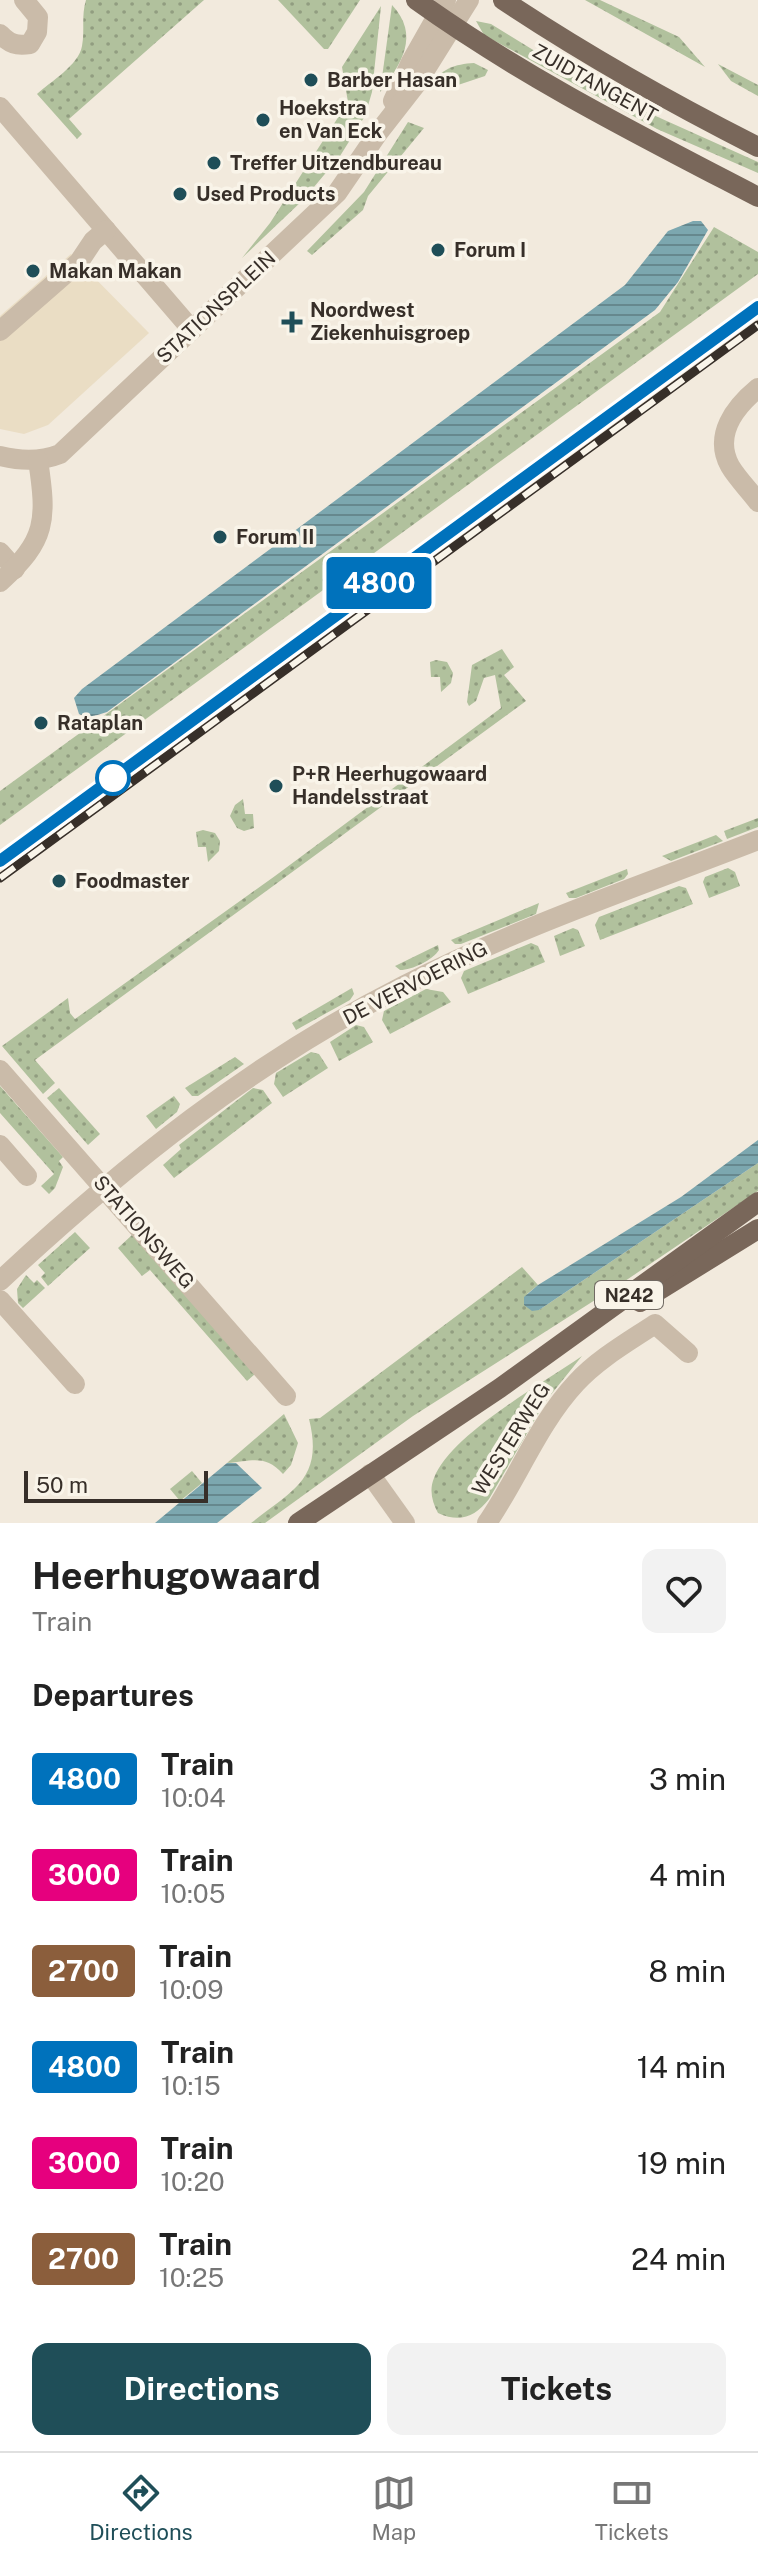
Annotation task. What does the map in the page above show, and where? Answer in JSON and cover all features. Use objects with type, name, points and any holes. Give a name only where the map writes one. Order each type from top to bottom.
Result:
[{"type":"main road","name":"ZUIDTANGENT","points":[[416,0],[446,14],[579,104],[758,197]]},
{"type":"main road","name":"ZUIDTANGENT","points":[[503,0],[580,51],[758,147]]},
{"type":"main road","name":"WESTERWEG","points":[[500,1388],[758,1202]]},
{"type":"main road","name":"WESTERWEG","points":[[298,1523],[500,1388],[758,1229]]},
{"type":"street","points":[[0,34],[8,43],[18,46],[30,44],[37,32],[38,17],[24,0]]},
{"type":"street","name":"STATIONSPLEIN","points":[[38,460],[60,454],[76,441],[337,193],[378,133],[411,62],[446,14],[469,0]]},
{"type":"street","points":[[0,107],[192,330]]},
{"type":"street","points":[[0,331],[79,262],[93,241],[106,230]]},
{"type":"street","points":[[758,388],[734,411],[726,428],[725,446],[729,464],[758,502]]},
{"type":"street","points":[[0,456],[13,460],[38,460],[43,513],[37,543],[7,576]]},
{"type":"street","points":[[0,552],[7,576]]},
{"type":"street","name":"DE VERVOERING","points":[[0,1281],[51,1234],[210,1103],[274,1059],[403,986],[473,952],[758,840]]},
{"type":"street","name":"STATIONSWEG","points":[[0,1070],[286,1396]]},
{"type":"street","points":[[0,1145],[27,1176]]},
{"type":"street","points":[[0,1300],[75,1384]]},
{"type":"street","name":"WESTERWEG","points":[[487,1523],[529,1450],[579,1379],[655,1324],[688,1353]]},
{"type":"street","points":[[370,1474],[405,1523]]},
{"type":"green space","points":[[86,0],[204,0],[69,119],[82,134],[77,139],[37,94],[70,66],[80,53]]},
{"type":"green space","points":[[278,0],[360,0],[328,49],[324,49]]},
{"type":"green space","points":[[585,0],[600,0],[679,37],[705,67]]},
{"type":"green space","points":[[392,5],[405,27],[405,49],[380,92]]},
{"type":"green space","points":[[381,6],[372,92],[365,116],[340,156],[303,200],[242,258],[270,223],[348,102],[342,67]]},
{"type":"green space","points":[[476,21],[491,24],[600,91],[758,162],[758,173],[657,129],[484,35]]},
{"type":"green space","points":[[474,63],[488,70],[485,76],[446,89],[431,86],[449,68]]},
{"type":"green space","points":[[718,64],[758,85],[758,96],[731,81]]},
{"type":"green space","points":[[408,122],[424,128],[368,196],[363,210],[312,255],[307,251],[364,192]]},
{"type":"green space","points":[[714,227],[758,252],[758,274],[0,825],[0,791],[660,312]]},
{"type":"green space","points":[[502,649],[514,667],[504,675],[526,701],[35,1060],[55,1083],[43,1094],[2,1046],[68,998],[70,1013],[75,1019],[275,876],[501,708],[495,675],[484,678],[476,701],[469,706],[467,702],[472,665]]},
{"type":"green space","points":[[430,662],[447,662],[453,673],[451,683],[441,692],[440,677],[431,677]]},
{"type":"green space","points":[[243,799],[245,814],[253,814],[254,828],[244,831],[237,828],[230,816],[235,805]]},
{"type":"green space","points":[[758,818],[758,827],[727,839],[724,831]]},
{"type":"green space","points":[[196,832],[215,833],[220,841],[219,851],[208,862],[206,847],[198,847]]},
{"type":"green space","points":[[716,835],[723,841],[671,861],[662,856]]},
{"type":"green space","points":[[728,868],[735,872],[740,886],[709,898],[703,882],[705,877]]},
{"type":"green space","points":[[627,869],[624,879],[576,898],[569,898],[566,893]]},
{"type":"green space","points":[[679,886],[686,888],[693,904],[600,940],[595,925],[599,917]]},
{"type":"green space","points":[[539,903],[536,914],[461,944],[451,940]]},
{"type":"green space","points":[[573,928],[578,930],[585,946],[560,956],[554,936]]},
{"type":"green space","points":[[531,943],[538,946],[545,962],[468,994],[461,978],[464,971]]},
{"type":"green space","points":[[438,945],[436,954],[422,964],[400,970],[395,966]]},
{"type":"green space","points":[[352,988],[354,994],[350,1000],[296,1030],[292,1023]]},
{"type":"green space","points":[[426,989],[443,992],[451,1002],[390,1034],[382,1020],[384,1011]]},
{"type":"green space","points":[[356,1025],[364,1027],[373,1042],[339,1061],[330,1042]]},
{"type":"green space","points":[[311,1052],[319,1054],[328,1068],[283,1097],[274,1084],[276,1073]]},
{"type":"green space","points":[[235,1057],[244,1064],[198,1096],[192,1096],[185,1088]]},
{"type":"green space","points":[[0,1086],[63,1157],[59,1161],[63,1167],[55,1188],[49,1194],[41,1186],[54,1174],[0,1113]]},
{"type":"green space","points":[[59,1088],[100,1134],[88,1145],[47,1098]]},
{"type":"green space","points":[[253,1088],[263,1090],[272,1103],[174,1178],[163,1165],[181,1149],[179,1145]]},
{"type":"green space","points":[[174,1096],[180,1104],[177,1112],[156,1129],[146,1116]]},
{"type":"green space","points":[[758,1163],[758,1191],[628,1279],[413,1416],[265,1523],[251,1523],[292,1491],[308,1470],[313,1439],[309,1419],[320,1418],[522,1267],[538,1285],[527,1294],[539,1310]]},
{"type":"green space","points":[[75,1232],[90,1248],[48,1286],[41,1277],[45,1273],[38,1265]]},
{"type":"green space","points":[[132,1235],[255,1374],[247,1381],[150,1270],[142,1276],[118,1248]]},
{"type":"green space","points":[[26,1275],[45,1288],[23,1308],[18,1303],[17,1289]]},
{"type":"green space","points":[[582,1356],[545,1402],[484,1505],[473,1514],[460,1518],[438,1513],[432,1496],[432,1482],[459,1444],[499,1411]]},
{"type":"green space","points":[[284,1414],[298,1443],[291,1465],[283,1474],[264,1461],[227,1463]]},
{"type":"green space","points":[[192,1471],[202,1483],[180,1501],[170,1489]]},
{"type":"shaded area","points":[[71,254],[149,333],[48,425],[24,434],[0,429],[0,316]]},
{"type":"water","points":[[701,221],[708,230],[678,282],[655,310],[107,712],[88,718],[79,714],[74,698],[82,689],[625,285],[668,231]]},
{"type":"water","points":[[758,1140],[758,1163],[539,1310],[532,1311],[524,1305],[524,1297],[538,1285],[681,1197]]},
{"type":"water","points":[[227,1463],[236,1463],[262,1488],[217,1523],[155,1523]]},
{"type":"railway","points":[[0,861],[758,307]]},
{"type":"railway","points":[[0,878],[758,325]]},
{"type":"train","name":"4800","points":[[0,861],[758,307]]},
{"type":"place","name":"Barber Hasan","points":[[311,80]]},
{"type":"place","name":"Hoekstra en Van Eck","points":[[263,120]]},
{"type":"place","name":"Treffer Uitzendbureau","points":[[214,163]]},
{"type":"place","name":"Used Products","points":[[180,194]]},
{"type":"place","name":"Forum I","points":[[438,250]]},
{"type":"place","name":"Makan Makan","points":[[33,271]]},
{"type":"place","name":"Noordwest Ziekenhuisgroep","points":[[292,322]]},
{"type":"place","name":"Forum II","points":[[220,537]]},
{"type":"place","name":"Rataplan","points":[[41,723]]},
{"type":"place","name":"P+R Heerhugowaard Handelsstraat","points":[[276,786]]},
{"type":"place","name":"Foodmaster","points":[[59,881]]}]
